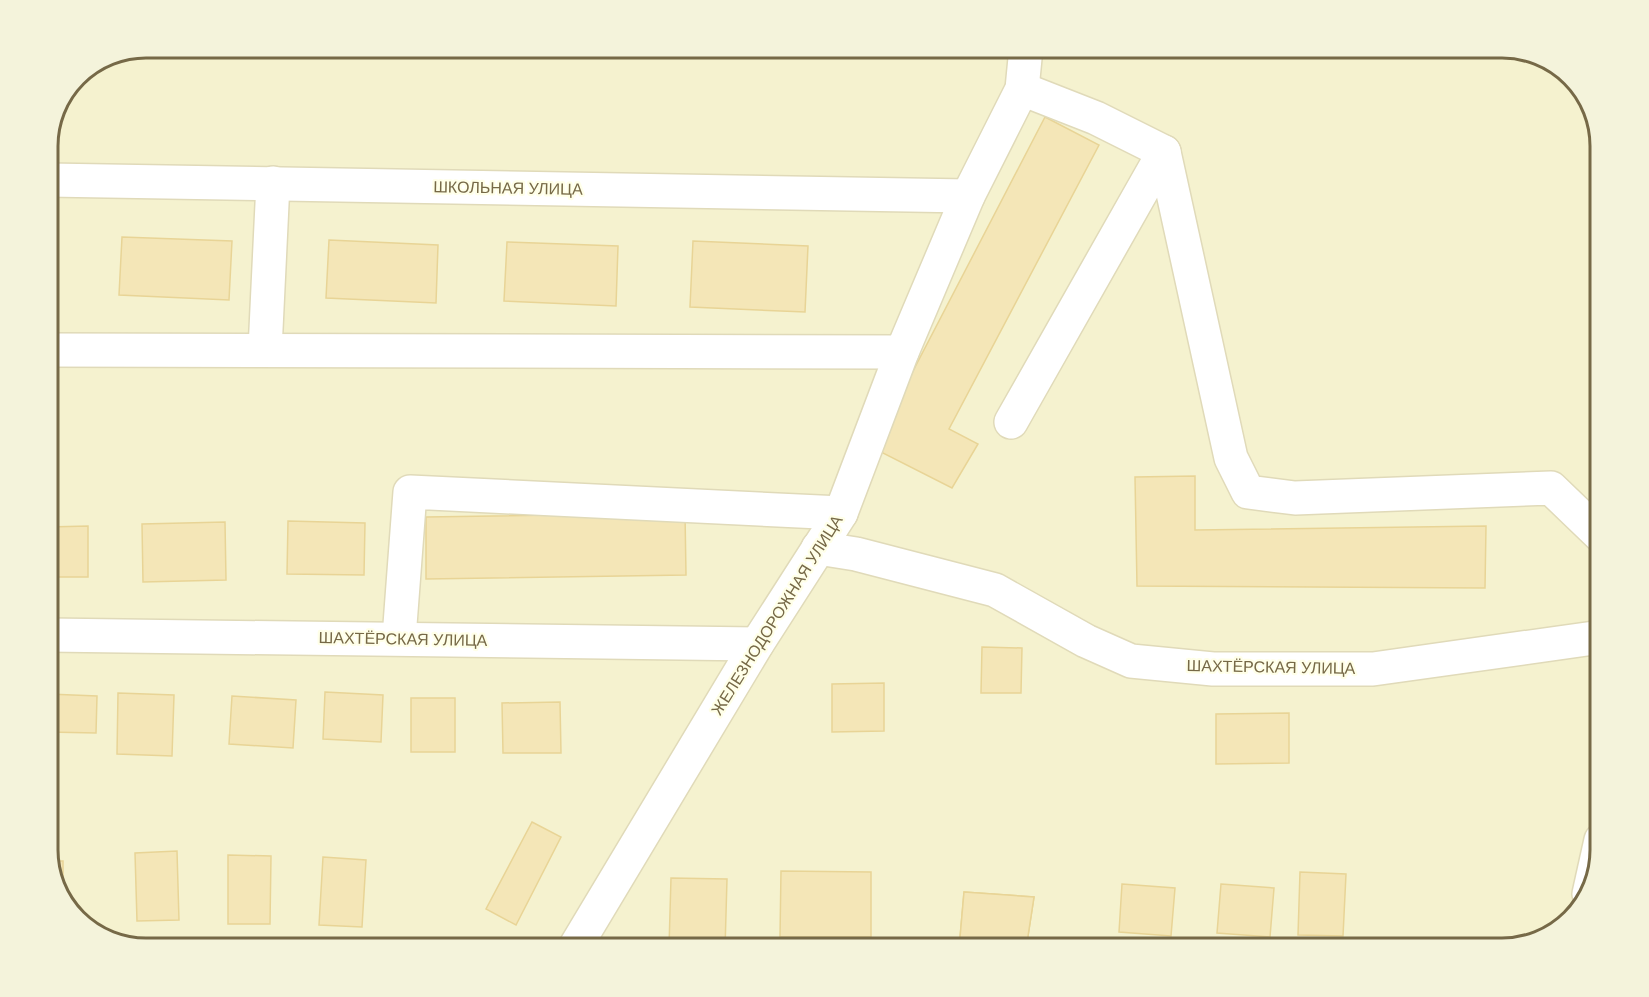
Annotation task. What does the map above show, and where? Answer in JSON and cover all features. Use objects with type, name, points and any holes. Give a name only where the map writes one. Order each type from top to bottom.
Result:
[{"type":"street","points":[[1030,64],[1096,118],[1164,152]]},
{"type":"street","name":"ЖЕЛЕЗНОДОРОЖНАЯ УЛИЦА","points":[[581,938],[757,644],[841,513],[902,352],[968,196],[1030,64]]},
{"type":"street","points":[[1011,422],[1164,152]]},
{"type":"street","points":[[1164,152],[1230,458],[1248,492],[1295,498],[1551,488],[1590,525]]},
{"type":"street","name":"ШКОЛЬНАЯ УЛИЦА","points":[[59,180],[968,196]]},
{"type":"street","points":[[265,350],[273,183]]},
{"type":"street","points":[[59,350],[902,352]]},
{"type":"street","points":[[399,638],[410,492],[841,513]]},
{"type":"street","name":"ШАХТЁРСКАЯ УЛИЦА","points":[[818,548],[856,554],[994,590],[1086,641],[1131,661],[1213,669],[1373,669],[1590,639]]},
{"type":"street","name":"ШАХТЁРСКАЯ УЛИЦА","points":[[59,635],[757,644]]},
{"type":"shaded area","points":[[1502,58],[1525,61],[1546,70],[1565,84],[1579,102],[1586,118],[1590,141],[1590,862],[1579,894],[1565,913],[1546,927],[1514,938],[135,938],[102,927],[84,913],[70,894],[61,873],[59,856],[59,141],[61,124],[68,108],[88,80],[102,70],[135,59]]},
{"type":"building","points":[[1045,117],[1099,145],[949,429],[978,444],[952,488],[873,448]]},
{"type":"building","points":[[122,237],[232,241],[229,300],[119,295]]},
{"type":"building","points":[[329,240],[438,245],[436,303],[326,298]]},
{"type":"building","points":[[693,241],[808,246],[805,312],[690,307]]},
{"type":"building","points":[[507,242],[618,246],[616,306],[504,301]]},
{"type":"building","points":[[1195,476],[1195,530],[1486,526],[1485,588],[1137,586],[1135,477]]},
{"type":"building","points":[[685,513],[686,575],[426,579],[426,517]]},
{"type":"building","points":[[288,521],[365,523],[364,575],[287,574]]},
{"type":"building","points":[[225,522],[226,580],[143,582],[142,524]]},
{"type":"building","points":[[88,526],[88,577],[59,577],[59,527]]},
{"type":"building","points":[[982,647],[1022,648],[1021,693],[981,693]]},
{"type":"building","points":[[884,683],[884,731],[832,732],[832,684]]},
{"type":"building","points":[[325,692],[383,695],[381,742],[323,739]]},
{"type":"building","points":[[118,693],[174,695],[172,756],[117,754]]},
{"type":"building","points":[[59,694],[97,696],[96,733],[59,732]]},
{"type":"building","points":[[232,696],[296,700],[293,748],[229,744]]},
{"type":"building","points":[[411,698],[455,698],[455,752],[411,752]]},
{"type":"building","points":[[560,702],[561,753],[503,753],[502,703]]},
{"type":"building","points":[[1289,713],[1289,763],[1216,764],[1216,714]]},
{"type":"building","points":[[532,822],[561,837],[516,925],[486,909]]},
{"type":"building","points":[[177,851],[179,920],[137,921],[135,853]]},
{"type":"building","points":[[228,855],[271,856],[270,924],[228,924]]},
{"type":"building","points":[[323,857],[366,860],[362,927],[319,925]]},
{"type":"building","points":[[60,861],[63,861],[63,878]]},
{"type":"building","points":[[781,871],[871,872],[871,937],[780,937]]},
{"type":"building","points":[[1300,872],[1346,874],[1343,936],[1298,935]]},
{"type":"building","points":[[671,878],[727,879],[725,938],[669,938]]},
{"type":"building","points":[[1122,884],[1175,888],[1171,936],[1119,932]]},
{"type":"building","points":[[1221,884],[1274,888],[1270,937],[1217,933]]},
{"type":"building","points":[[964,892],[1034,897],[1028,938],[960,938]]},
{"type":"building","points":[[964,892],[1034,897],[1028,938],[960,938]]}]
